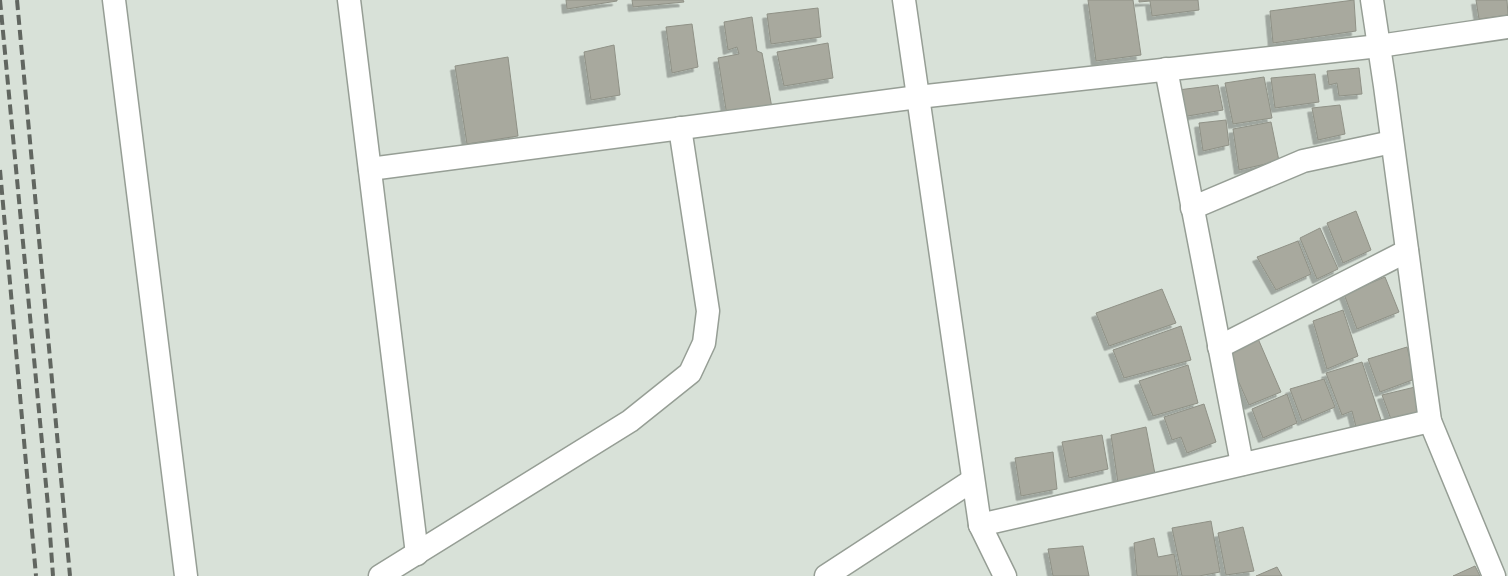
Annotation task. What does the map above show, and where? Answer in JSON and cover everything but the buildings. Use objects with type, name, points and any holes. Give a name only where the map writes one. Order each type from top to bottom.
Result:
[{"type":"street","points":[[114,0],[186,576]]},
{"type":"street","points":[[349,0],[417,554]]},
{"type":"street","points":[[904,0],[980,525],[1005,576]]},
{"type":"street","points":[[1372,0],[1430,421],[1494,576]]},
{"type":"street","points":[[370,169],[918,97],[1379,46],[1508,27]]},
{"type":"street","points":[[1166,69],[1242,464]]},
{"type":"street","points":[[380,576],[630,420],[690,373],[704,343],[708,311],[680,128]]},
{"type":"street","points":[[1192,208],[1304,160],[1392,142]]},
{"type":"street","points":[[1219,347],[1407,251]]},
{"type":"street","points":[[980,525],[1430,421]]},
{"type":"street","points":[[826,576],[973,480]]},
{"type":"railway","points":[[0,0],[53,576]]},
{"type":"railway","points":[[17,0],[70,576]]},
{"type":"railway","points":[[0,170],[36,576]]}]
